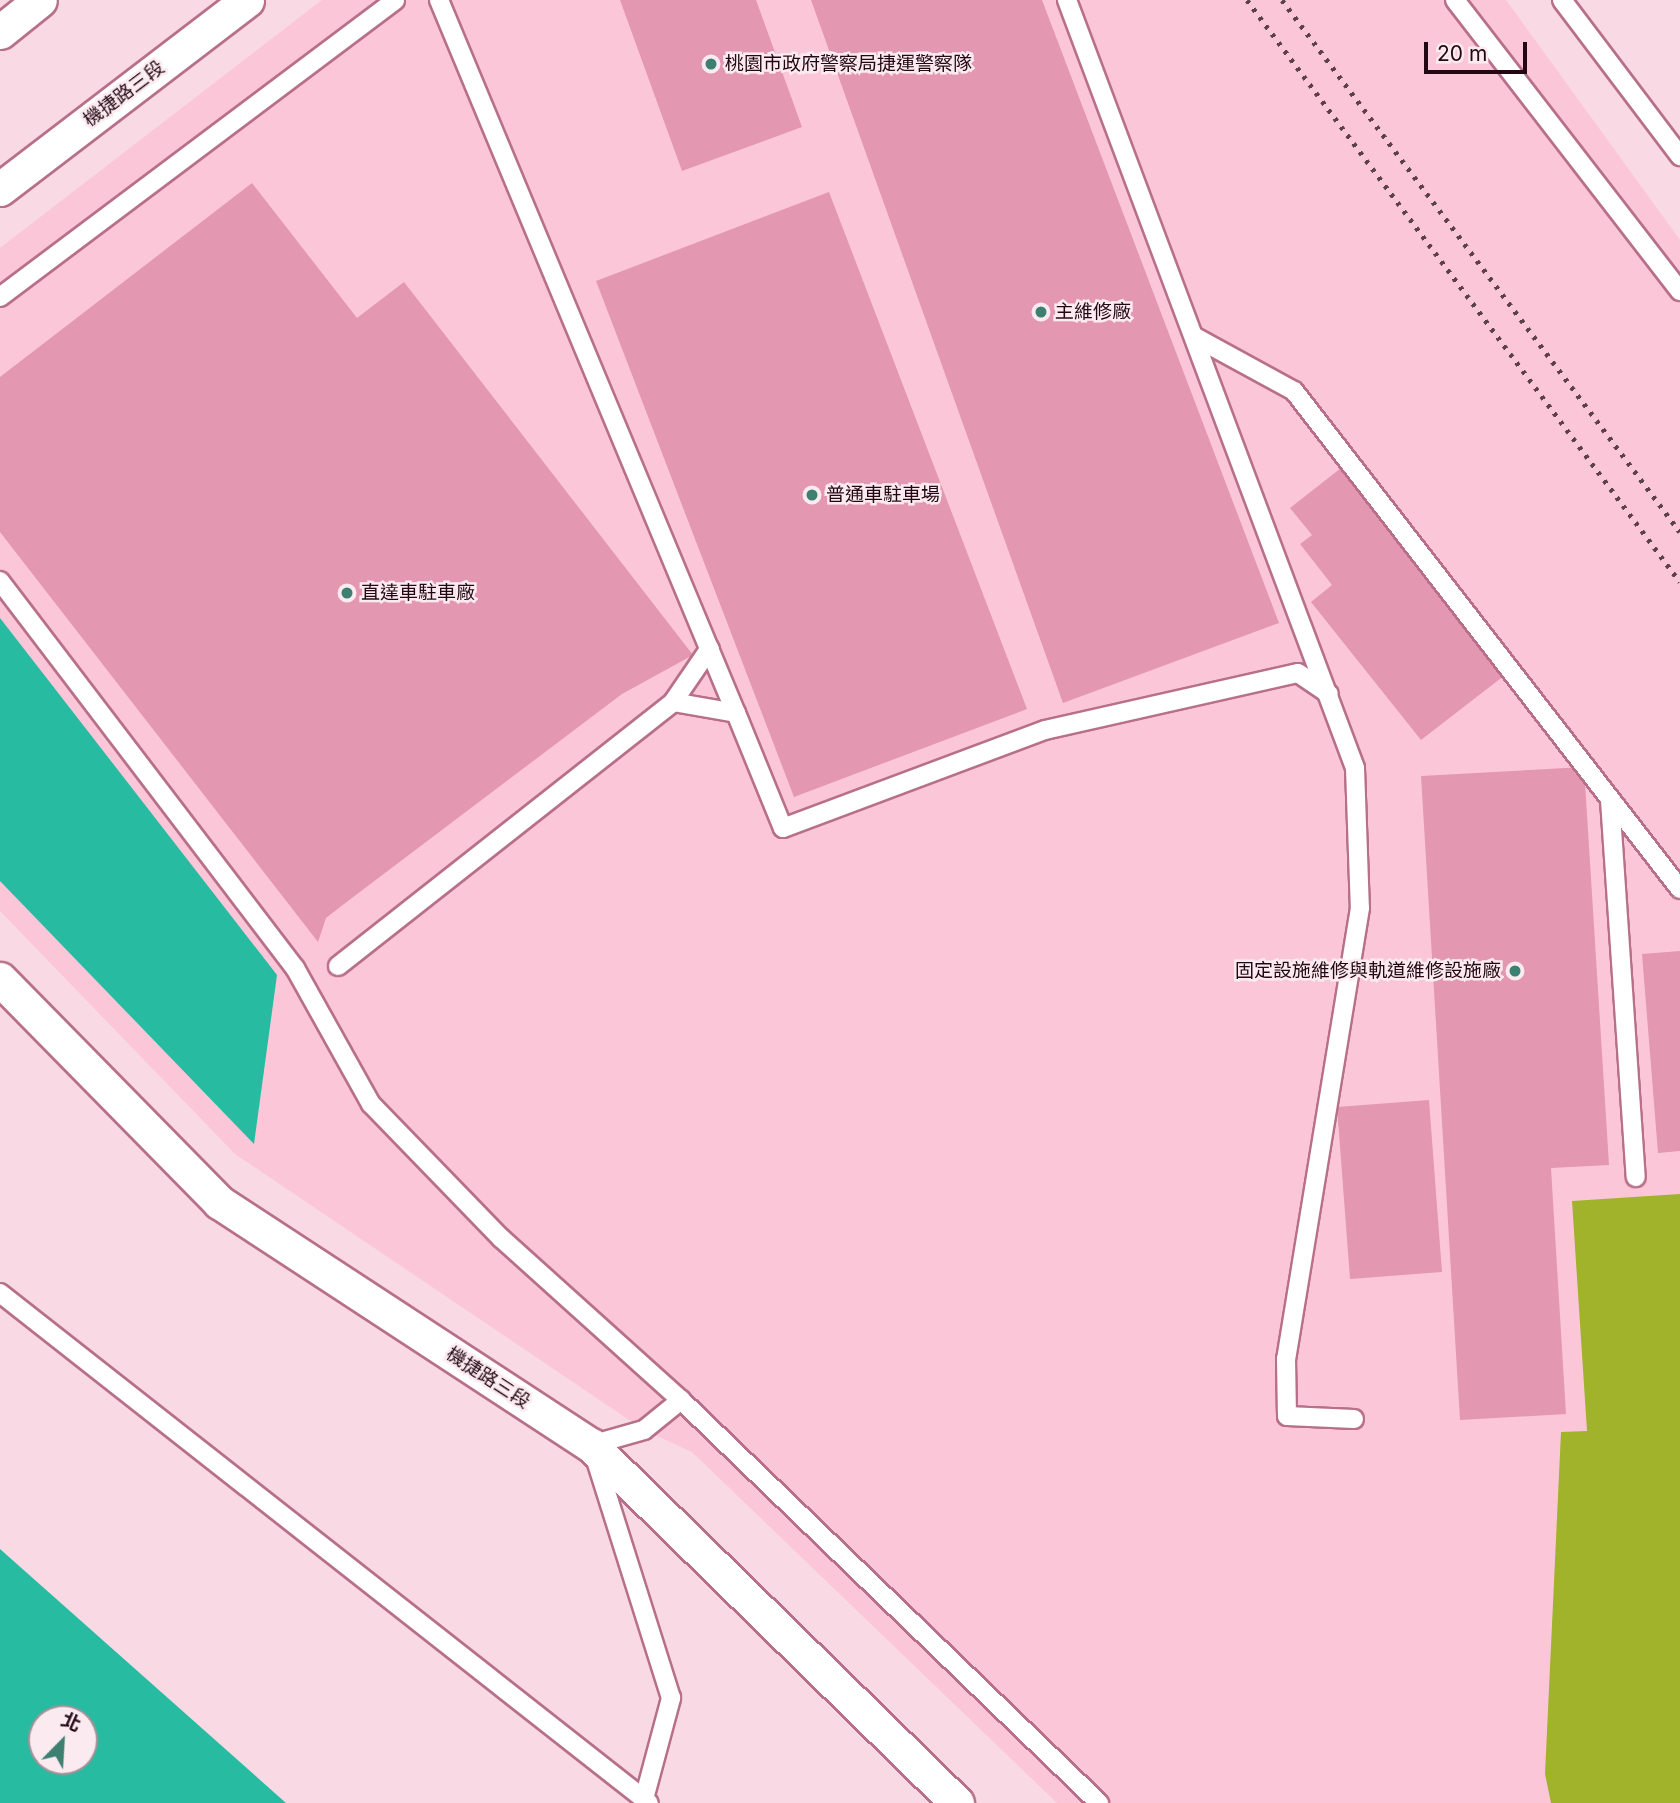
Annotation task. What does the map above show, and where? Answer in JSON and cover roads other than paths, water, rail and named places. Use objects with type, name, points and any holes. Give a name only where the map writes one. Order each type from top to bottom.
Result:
[{"type":"street","name":"機捷路三段","points":[[0,189],[247,0]]},
{"type":"street","name":"機捷路三段","points":[[0,979],[219,1202],[591,1445],[957,1803]]},
{"type":"lane","points":[[0,297],[395,0]]},
{"type":"lane","points":[[439,0],[783,828],[1045,730],[1298,673],[1329,694]]},
{"type":"lane","points":[[1067,0],[1329,694],[1354,768],[1360,908],[1286,1359],[1287,1416],[1354,1419]]},
{"type":"lane","points":[[1455,0],[1680,291]]},
{"type":"lane","points":[[1562,0],[1680,156]]},
{"type":"lane","points":[[1195,337],[1294,391],[1680,889]]},
{"type":"lane","points":[[0,580],[295,968],[371,1104],[501,1238],[681,1400],[1099,1803]]},
{"type":"lane","points":[[338,966],[673,702],[710,648]]},
{"type":"lane","points":[[673,702],[736,713]]},
{"type":"lane","points":[[1611,800],[1636,1177]]},
{"type":"lane","points":[[0,1293],[646,1801],[671,1698],[591,1445],[644,1430],[681,1400]]},
{"type":"railway","points":[[1247,0],[1680,582]]},
{"type":"railway","points":[[1282,0],[1680,532]]},
{"type":"place","name":"桃園市政府警察局捷運警察隊","points":[[711,64]]},
{"type":"place","name":"主維修廠","points":[[1041,312]]},
{"type":"place","name":"普通車駐車場","points":[[812,495]]},
{"type":"place","name":"直達車駐車廠","points":[[347,593]]},
{"type":"place","name":"固定設施維修與軌道維修設施廠","points":[[1515,971]]}]
